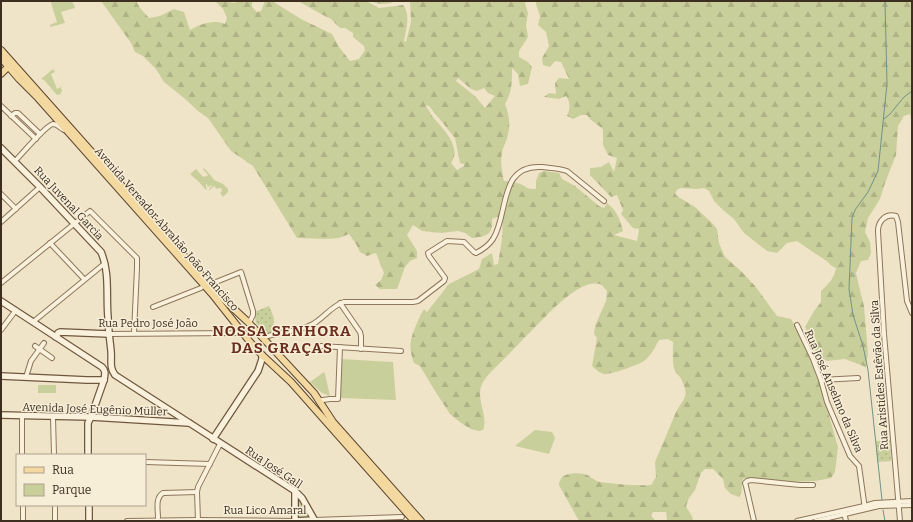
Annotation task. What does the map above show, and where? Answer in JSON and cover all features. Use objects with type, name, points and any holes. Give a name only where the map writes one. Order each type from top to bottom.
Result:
[{"type":"main road","name":"Avenida Vereador Abrahão João Francisco","points":[[1,50],[66,130],[216,298],[241,332],[262,355],[291,382],[414,521]]},
{"type":"main road","name":"Avenida Vereador Abrahão João Francisco","points":[[1,58],[25,76],[219,295],[249,323],[314,393],[336,426],[421,521]]},
{"type":"main road","points":[[1,74],[12,65]]},
{"type":"main road","name":"Rua Juvenal Garcia","points":[[1,148],[75,223],[101,252],[104,258],[107,280],[111,365],[115,375]]},
{"type":"main road","points":[[1,300],[102,367],[104,370],[104,380],[88,423],[88,454]]},
{"type":"main road","points":[[241,332],[242,324],[249,323]]},
{"type":"main road","name":"Rua Pedro José João","points":[[56,337],[60,332],[110,334]]},
{"type":"main road","points":[[213,439],[258,371],[262,355]]},
{"type":"main road","points":[[258,371],[271,364]]},
{"type":"main road","name":"Rua José Gall","points":[[115,375],[295,491],[302,498],[315,521]]},
{"type":"main road","points":[[1,376],[104,380]]},
{"type":"main road","points":[[306,400],[318,400]]},
{"type":"main road","points":[[163,421],[166,418],[167,408]]},
{"type":"main road","points":[[174,422],[171,420],[171,416],[176,413]]},
{"type":"main road","name":"Avenida José Eugênio Müller","points":[[1,415],[91,417],[189,423]]},
{"type":"main road","points":[[203,432],[209,432],[219,428]]},
{"type":"main road","points":[[295,491],[295,521]]},
{"type":"main road","points":[[89,506],[89,521]]},
{"type":"main road","name":"Rua Lico Amaral","points":[[295,521],[315,521]]},
{"type":"street","points":[[1,106],[36,139]]},
{"type":"street","points":[[11,116],[18,113],[40,134]]},
{"type":"street","points":[[15,161],[40,134],[52,124],[66,130]]},
{"type":"street","points":[[263,338],[304,329],[313,325],[340,303],[352,301],[418,301],[445,279],[428,253],[447,242],[464,242],[476,253],[490,244],[496,234],[511,181],[519,173],[529,168],[552,168],[567,171],[604,200]]},
{"type":"street","points":[[1,222],[40,187]]},
{"type":"street","points":[[1,194],[16,209]]},
{"type":"street","points":[[1,283],[90,211],[137,258],[134,333]]},
{"type":"street","name":"Rua Aristides Estêvão da Silva","points":[[900,521],[884,334],[878,227],[881,220],[887,216],[893,215],[897,218],[903,257],[907,301],[912,313]]},
{"type":"street","points":[[50,243],[84,279]]},
{"type":"street","points":[[33,322],[104,264]]},
{"type":"street","points":[[216,282],[241,272],[253,311],[253,315],[249,323]]},
{"type":"street","points":[[153,307],[201,288]]},
{"type":"street","points":[[340,303],[360,332],[361,348]]},
{"type":"street","points":[[1,330],[16,310]]},
{"type":"street","name":"Rua José Anselmo da Silva","points":[[797,325],[813,359],[827,402],[850,456],[859,466],[865,508]]},
{"type":"street","name":"Rua Pedro José João","points":[[110,334],[241,332]]},
{"type":"street","points":[[26,378],[30,364],[44,343]]},
{"type":"street","points":[[35,346],[52,358]]},
{"type":"street","points":[[321,346],[401,351]]},
{"type":"street","points":[[318,400],[330,398],[338,399],[340,347]]},
{"type":"street","points":[[821,380],[858,378]]},
{"type":"street","points":[[22,416],[22,454]]},
{"type":"street","points":[[53,417],[54,454]]},
{"type":"street","points":[[198,520],[198,487],[220,444]]},
{"type":"street","points":[[146,462],[210,464]]},
{"type":"street","points":[[754,521],[745,483],[747,481],[751,480],[813,485]]},
{"type":"street","points":[[158,518],[158,499],[162,493],[197,492]]},
{"type":"street","points":[[799,521],[865,508],[912,501]]},
{"type":"street","points":[[899,503],[912,505]]},
{"type":"street","points":[[23,506],[23,521]]},
{"type":"street","points":[[55,506],[55,521]]},
{"type":"street","points":[[816,521],[844,512]]},
{"type":"street","points":[[844,512],[846,521]]},
{"type":"street","name":"Rua Lico Amaral","points":[[315,521],[402,517]]},
{"type":"street","name":"Rua Lico Amaral","points":[[127,521],[295,521]]},
{"type":"green space","points":[[51,1],[72,1],[75,8],[61,12],[65,23],[50,27],[50,25],[57,22]]},
{"type":"green space","points":[[101,1],[136,1],[149,18],[160,16],[174,9],[184,12],[190,30],[211,22],[225,24],[227,18],[223,9],[215,1],[234,3],[240,1],[252,1],[252,7],[257,12],[261,11],[265,1],[272,1],[301,19],[332,34],[339,47],[350,61],[359,59],[365,50],[364,46],[353,37],[353,33],[345,28],[340,28],[331,19],[298,1],[370,1],[368,2],[379,8],[403,5],[407,13],[407,27],[404,41],[406,42],[411,22],[410,1],[526,1],[525,3],[528,13],[526,25],[528,37],[519,51],[519,57],[528,62],[532,67],[528,84],[520,86],[518,74],[512,68],[511,87],[505,104],[509,118],[508,136],[501,156],[504,181],[514,182],[528,188],[536,189],[536,181],[539,173],[544,171],[559,173],[562,179],[575,186],[599,206],[604,208],[607,203],[616,212],[623,231],[614,235],[637,241],[639,229],[633,228],[621,214],[623,210],[617,195],[611,197],[590,175],[590,168],[601,167],[609,162],[614,172],[617,158],[608,155],[603,145],[603,129],[587,115],[581,115],[573,119],[567,116],[570,106],[566,96],[559,99],[544,97],[549,93],[556,94],[555,83],[559,78],[569,79],[561,62],[555,61],[550,67],[543,65],[542,58],[549,46],[546,32],[538,25],[540,16],[536,1],[912,1],[912,125],[910,114],[904,116],[898,126],[896,155],[880,199],[868,218],[865,232],[870,242],[871,253],[868,260],[861,261],[856,273],[864,306],[868,354],[866,367],[845,359],[827,361],[818,356],[805,327],[821,302],[821,291],[829,283],[836,268],[797,241],[787,243],[777,253],[767,251],[744,233],[734,219],[714,201],[709,191],[704,188],[680,188],[675,193],[677,196],[695,207],[713,224],[717,229],[719,243],[725,257],[755,286],[777,316],[791,319],[809,350],[838,447],[835,472],[831,478],[815,481],[789,482],[744,478],[739,497],[731,494],[725,488],[723,479],[713,469],[705,469],[701,473],[695,490],[689,498],[686,506],[693,521],[666,521],[666,512],[653,512],[651,516],[656,521],[579,521],[559,485],[564,476],[572,473],[580,473],[600,482],[638,485],[651,485],[656,477],[655,462],[676,412],[685,398],[684,386],[674,368],[673,342],[668,339],[659,340],[649,357],[644,361],[614,373],[603,374],[596,370],[592,366],[597,338],[594,334],[595,326],[606,301],[607,291],[602,285],[596,284],[589,284],[582,287],[570,294],[554,308],[485,379],[480,394],[484,418],[483,430],[479,431],[471,429],[450,414],[420,366],[414,363],[410,348],[411,338],[424,309],[427,312],[449,284],[479,269],[482,259],[492,253],[494,265],[498,264],[502,237],[502,220],[497,217],[492,219],[490,232],[488,234],[472,238],[465,233],[458,231],[441,233],[422,231],[413,225],[407,235],[417,251],[417,258],[410,261],[405,267],[397,289],[380,289],[375,285],[381,280],[384,273],[376,253],[367,256],[360,252],[349,234],[339,238],[327,239],[297,238],[253,166],[231,151],[208,118],[164,82],[156,69],[143,56],[135,52],[131,43]],"holes":[[[458,78],[471,89],[477,91],[484,88],[488,93],[495,96],[485,108],[476,97],[456,81]],[[425,105],[429,106],[455,138],[460,163],[464,164],[464,166],[457,170],[451,163],[454,157],[453,144],[446,132],[432,116]]]},
{"type":"green space","points":[[370,1],[396,1],[380,4]]},
{"type":"green space","points":[[53,69],[55,72],[51,74],[57,89],[61,87],[62,91],[61,94],[57,95],[44,80],[41,79]]},
{"type":"green space","points":[[204,168],[214,180],[223,184],[228,189],[228,192],[223,197],[220,193],[222,191],[221,188],[217,189],[214,186],[209,191],[212,186],[207,186],[206,184],[206,190],[190,174],[196,169],[203,177],[205,177],[208,175],[203,169]]},
{"type":"green space","points":[[269,306],[274,318],[273,332],[265,333],[256,323],[254,312]]},
{"type":"green space","points":[[341,359],[393,362],[396,400],[340,398]]},
{"type":"green space","points":[[324,372],[330,396],[322,393],[310,382]]},
{"type":"green space","points":[[38,385],[56,385],[56,393],[38,393]]},
{"type":"green space","points":[[535,430],[552,432],[555,438],[549,454],[515,446]]},
{"type":"green space","points":[[890,440],[891,461],[877,462],[876,441]]},
{"type":"green space","points":[[298,499],[309,517],[309,518],[297,519]]},
{"type":"waterway","points":[[882,500],[868,370],[863,346],[853,315],[849,289],[852,218],[855,210],[868,192],[878,171],[887,84],[885,1]]},
{"type":"waterway","points":[[884,119],[904,97],[912,91]]},
{"type":"waterway","points":[[883,510],[885,521]]},
{"type":"district","name":"NOSSA SENHORA DAS GRAÇAS","points":[[282,340]]}]
